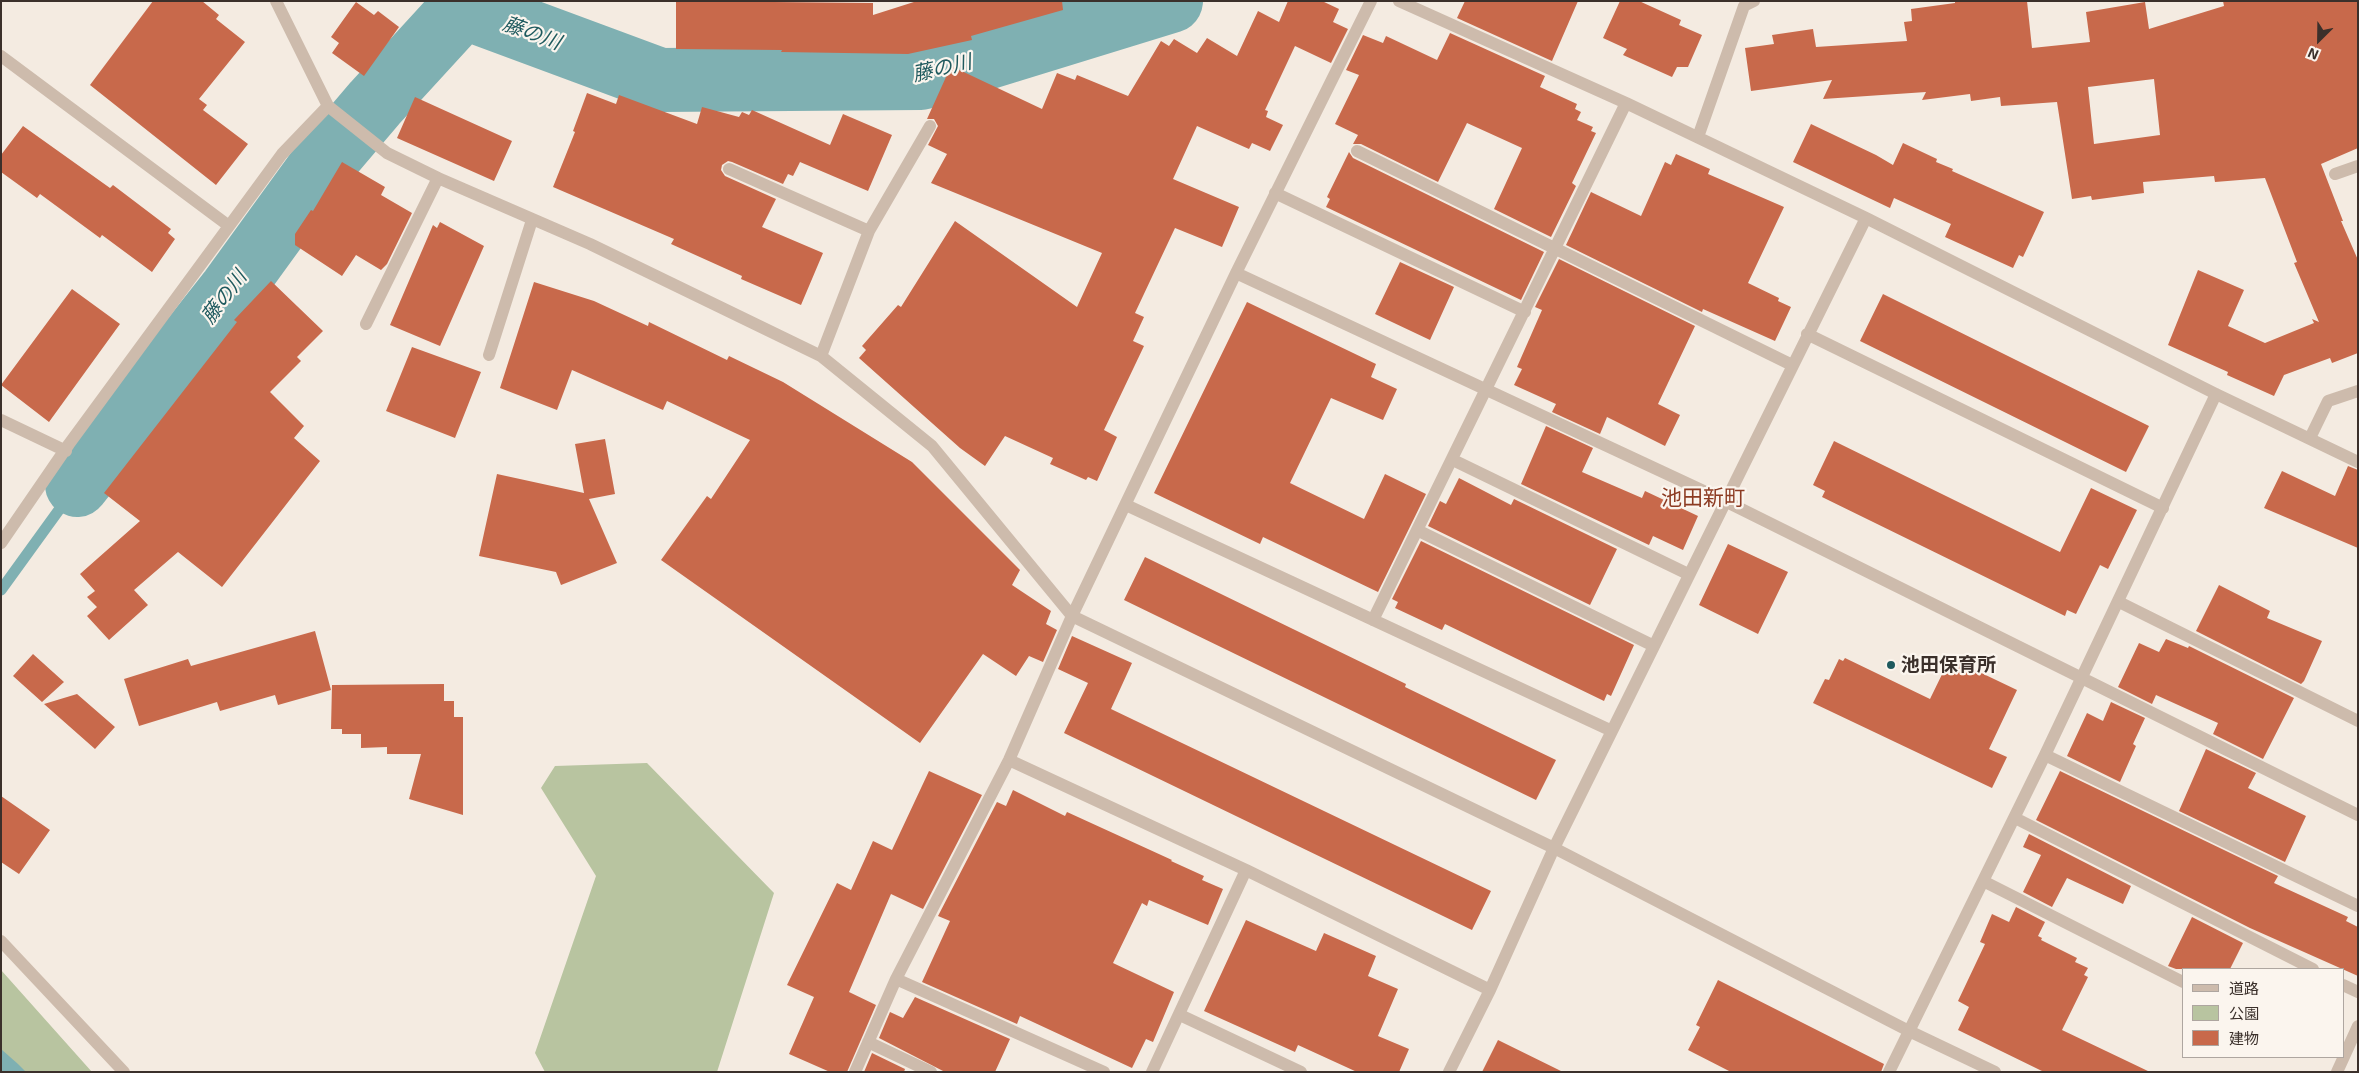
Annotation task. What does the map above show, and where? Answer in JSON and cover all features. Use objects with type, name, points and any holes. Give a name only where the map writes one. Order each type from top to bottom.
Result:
[{"type":"street","points":[[276,1],[333,110],[387,154],[532,220],[590,244],[821,356],[932,446],[1072,616],[1554,848],[1910,1031],[1995,1072]]},
{"type":"street","points":[[855,1072],[896,979],[1009,760],[1072,616],[1236,273],[1371,1]]},
{"type":"street","points":[[1399,1],[1626,102],[1866,218],[2216,394],[2358,462]]},
{"type":"street","points":[[1698,137],[1744,6],[1754,1]]},
{"type":"street","points":[[1,56],[229,226]]},
{"type":"street","points":[[1373,620],[1526,312],[1626,102]]},
{"type":"street","points":[[1,543],[66,450],[282,154],[333,110]]},
{"type":"street","points":[[821,356],[869,231],[930,126]]},
{"type":"street","points":[[1357,151],[1556,247],[1792,365]]},
{"type":"street","points":[[2335,174],[2358,166]]},
{"type":"street","points":[[729,169],[869,231]]},
{"type":"street","points":[[366,324],[438,178]]},
{"type":"street","points":[[1275,193],[1526,312]]},
{"type":"street","points":[[1449,1072],[1490,990],[1554,848],[1724,501],[1866,218]]},
{"type":"street","points":[[488,355],[532,220]]},
{"type":"street","points":[[1236,273],[1488,389],[1724,501],[2358,815]]},
{"type":"street","points":[[1807,334],[2163,508]]},
{"type":"street","points":[[2310,438],[2328,401],[2358,391]]},
{"type":"street","points":[[1889,1072],[2015,818],[2216,394]]},
{"type":"street","points":[[1,420],[66,450]]},
{"type":"street","points":[[1453,460],[1688,574]]},
{"type":"street","points":[[1126,505],[1612,731]]},
{"type":"street","points":[[1417,530],[1654,646]]},
{"type":"street","points":[[2119,602],[2358,721]]},
{"type":"street","points":[[2045,755],[2358,906]]},
{"type":"street","points":[[1009,760],[1246,870],[1490,990]]},
{"type":"street","points":[[2015,818],[2310,968]]},
{"type":"street","points":[[1152,1072],[1246,870]]},
{"type":"street","points":[[1984,880],[2182,981]]},
{"type":"street","points":[[1,941],[124,1072]]},
{"type":"street","points":[[896,979],[1104,1072]]},
{"type":"street","points":[[2344,985],[2358,992]]},
{"type":"street","points":[[1180,1015],[1301,1072]]},
{"type":"street","points":[[2344,1050],[2358,1026]]},
{"type":"street","points":[[868,1042],[931,1072]]},
{"type":"green space","points":[[647,763],[774,893],[717,1072],[545,1072],[535,1053],[596,876],[541,788],[555,766]]},
{"type":"green space","points":[[1,970],[92,1072],[1,1072]]},
{"type":"water","points":[[1,1049],[18,1064],[26,1072],[1,1072]]},
{"type":"building","points":[[153,1],[202,1],[219,15],[216,19],[245,42],[199,99],[207,105],[203,110],[248,144],[216,185],[90,85]]},
{"type":"building","points":[[676,1],[873,3],[873,15],[917,1],[1062,1],[1063,10],[971,36],[972,40],[908,54],[781,52],[782,50],[676,49]]},
{"type":"building","points":[[1288,1],[1322,1],[1339,9],[1333,22],[1348,29],[1331,63],[1295,46],[1265,110],[1268,111],[1266,117],[1283,125],[1270,151],[1252,143],[1249,149],[1197,126],[1173,179],[1239,207],[1222,247],[1175,228],[1135,313],[1144,317],[1133,341],[1144,346],[1104,430],[1117,437],[1097,481],[1088,477],[1086,480],[1050,464],[1053,458],[1005,436],[985,466],[960,448],[859,358],[866,350],[862,346],[898,305],[901,307],[955,221],[1077,307],[1102,253],[931,183],[947,154],[928,145],[938,126],[934,119],[927,119],[951,66],[1042,109],[1057,73],[1075,80],[1077,75],[1128,96],[1161,41],[1169,46],[1174,39],[1197,53],[1207,38],[1237,56],[1258,11],[1279,22]]},
{"type":"building","points":[[1465,1],[1578,1],[1552,61],[1457,18]]},
{"type":"building","points":[[1620,1],[1639,1],[1681,20],[1679,25],[1702,35],[1688,67],[1677,67],[1672,77],[1623,55],[1627,49],[1603,38]]},
{"type":"building","points":[[1955,1],[2027,1],[2032,48],[2090,42],[2086,12],[2145,2],[2149,29],[2224,6],[2223,1],[2358,1],[2358,148],[2321,164],[2343,221],[2341,221],[2358,260],[2358,353],[2332,363],[2330,358],[2284,375],[2274,396],[2227,375],[2228,372],[2168,345],[2198,270],[2244,290],[2228,326],[2265,343],[2314,323],[2312,319],[2319,322],[2294,263],[2297,262],[2265,178],[2215,182],[2214,176],[2143,182],[2144,193],[2092,200],[2091,196],[2072,199],[2057,102],[2001,106],[2000,97],[1971,101],[1970,94],[1922,100],[1926,92],[1823,99],[1832,80],[1751,91],[1745,48],[1774,44],[1772,35],[1813,29],[1816,47],[1907,41],[1904,22],[1912,21],[1911,9],[1955,3]],"holes":[[[2154,79],[2160,135],[2094,144],[2088,87]]]},
{"type":"building","points":[[356,2],[374,15],[378,11],[399,27],[364,76],[332,53],[339,43],[331,37]]},
{"type":"building","points":[[1450,33],[1545,76],[1540,87],[1577,104],[1575,109],[1581,112],[1577,120],[1593,127],[1591,131],[1596,133],[1572,183],[1576,186],[1551,237],[1494,209],[1522,148],[1467,123],[1438,182],[1361,144],[1353,144],[1358,135],[1335,124],[1359,75],[1346,70],[1363,35],[1383,43],[1386,36],[1437,60]]},
{"type":"building","points":[[587,93],[616,104],[619,95],[697,124],[702,107],[739,117],[742,112],[749,115],[752,110],[830,145],[843,114],[892,135],[868,191],[800,162],[793,176],[788,174],[783,184],[732,162],[728,161],[722,165],[721,170],[725,176],[776,199],[762,227],[823,253],[801,305],[741,279],[742,276],[671,244],[674,239],[553,187],[575,132],[573,131]]},
{"type":"building","points":[[415,97],[512,141],[494,181],[397,138]]},
{"type":"building","points":[[1811,124],[1893,165],[1903,143],[1937,159],[1936,162],[1953,169],[1952,171],[2044,212],[2023,257],[2019,255],[2013,268],[1945,237],[1951,224],[1894,198],[1890,208],[1793,162]]},
{"type":"building","points":[[23,126],[110,188],[113,185],[171,229],[168,233],[175,239],[152,272],[102,235],[100,238],[40,194],[37,198],[1,172],[1,155]]},
{"type":"building","points":[[1349,152],[1353,158],[1544,252],[1521,300],[1326,207],[1330,199],[1327,197]]},
{"type":"building","points":[[1676,154],[1710,169],[1708,174],[1784,207],[1748,283],[1779,298],[1778,301],[1791,307],[1775,341],[1703,309],[1702,312],[1566,245],[1591,192],[1641,216],[1665,162],[1671,165]]},
{"type":"building","points":[[342,162],[385,187],[381,195],[412,213],[387,264],[381,270],[356,255],[342,276],[295,245],[295,234],[311,210],[313,211]]},
{"type":"building","points":[[440,222],[484,246],[440,346],[390,325],[433,225],[437,228]]},
{"type":"building","points":[[1559,259],[1695,326],[1658,404],[1680,415],[1665,446],[1607,417],[1600,434],[1552,412],[1556,404],[1514,385],[1522,369],[1517,367],[1542,310],[1535,307]]},
{"type":"building","points":[[1400,262],[1454,287],[1430,340],[1375,314]]},
{"type":"building","points":[[271,281],[323,331],[297,357],[301,361],[270,392],[304,426],[294,438],[320,461],[222,587],[178,552],[134,590],[148,605],[109,640],[87,616],[97,607],[87,597],[95,591],[80,574],[140,521],[104,493],[237,322],[234,320]]},
{"type":"building","points":[[534,282],[594,301],[648,326],[649,322],[727,360],[729,356],[783,382],[912,462],[1020,570],[1012,585],[1051,611],[1046,624],[1057,630],[1043,662],[1029,656],[1016,676],[983,654],[920,743],[661,560],[707,496],[711,499],[750,440],[667,401],[663,410],[572,370],[557,410],[500,388]]},
{"type":"building","points":[[72,289],[120,324],[49,422],[1,385]]},
{"type":"building","points":[[1883,294],[2149,426],[2126,472],[1860,341]]},
{"type":"building","points":[[1247,302],[1376,364],[1371,377],[1397,389],[1383,420],[1331,398],[1290,483],[1364,519],[1385,474],[1426,494],[1378,592],[1263,537],[1260,544],[1154,493]]},
{"type":"building","points":[[412,347],[481,372],[455,438],[386,411]]},
{"type":"building","points":[[1546,426],[1593,448],[1582,472],[1642,498],[1645,491],[1698,516],[1683,550],[1653,536],[1649,545],[1521,484]]},
{"type":"building","points":[[605,439],[615,494],[589,499],[617,563],[561,585],[556,572],[479,556],[497,474],[584,493],[575,444]]},
{"type":"building","points":[[1834,441],[2060,552],[2091,488],[2137,510],[2108,569],[2100,565],[2076,614],[2067,610],[2065,616],[1822,497],[1825,491],[1813,485]]},
{"type":"building","points":[[2348,466],[2358,470],[2358,548],[2264,508],[2282,471],[2335,496]]},
{"type":"building","points":[[1459,478],[1511,505],[1514,499],[1617,549],[1590,605],[1428,526],[1440,501],[1446,504]]},
{"type":"building","points":[[1421,541],[1634,645],[1611,696],[1607,694],[1604,701],[1445,624],[1442,630],[1395,608],[1398,602],[1392,599]]},
{"type":"building","points":[[1728,544],[1788,572],[1758,634],[1699,605]]},
{"type":"building","points":[[1145,557],[1406,684],[1405,687],[1556,760],[1536,800],[1124,600]]},
{"type":"building","points":[[2219,585],[2270,611],[2267,618],[2322,641],[2301,684],[2196,631]]},
{"type":"building","points":[[315,631],[331,690],[278,705],[275,695],[220,711],[217,702],[139,726],[124,679],[188,659],[191,666]]},
{"type":"building","points":[[1072,636],[1132,663],[1111,709],[1491,891],[1472,930],[1064,733],[1088,683],[1058,669]]},
{"type":"building","points":[[2166,639],[2188,648],[2189,646],[2294,698],[2263,759],[2213,734],[2218,723],[2156,695],[2152,704],[2118,687],[2139,643],[2159,652]]},
{"type":"building","points":[[33,654],[64,682],[42,702],[13,676]]},
{"type":"building","points":[[1845,658],[1930,699],[1950,658],[2017,690],[1989,749],[2007,757],[1992,788],[1813,703],[1825,679],[1829,680],[1839,659],[1843,661]]},
{"type":"building","points":[[444,684],[444,701],[454,701],[454,717],[463,717],[463,815],[409,799],[421,754],[387,754],[387,747],[361,748],[361,734],[342,734],[342,729],[331,729],[332,685]]},
{"type":"building","points":[[77,694],[115,727],[95,749],[44,704]]},
{"type":"building","points":[[2111,702],[2145,718],[2133,744],[2136,746],[2120,782],[2067,756],[2087,713],[2103,721]]},
{"type":"building","points":[[2206,749],[2256,773],[2248,788],[2306,816],[2285,862],[2179,811]]},
{"type":"building","points":[[929,771],[982,795],[923,909],[891,894],[849,992],[876,1005],[847,1072],[830,1072],[789,1054],[814,997],[787,985],[837,883],[851,890],[873,841],[892,850]]},
{"type":"building","points":[[2060,771],[2278,876],[2274,883],[2348,917],[2346,921],[2358,927],[2358,976],[2344,970],[2344,968],[2340,968],[2250,928],[2036,820]]},
{"type":"building","points":[[1013,790],[1065,816],[1067,812],[1172,860],[1204,876],[1202,880],[1223,889],[1208,925],[1149,900],[1147,906],[1142,903],[1113,963],[1174,992],[1153,1042],[1146,1039],[1132,1068],[1020,1016],[1017,1024],[922,982],[950,921],[938,916],[997,802],[1006,806]]},
{"type":"building","points":[[1,796],[50,830],[19,874],[1,862]]},
{"type":"building","points":[[2029,834],[2131,886],[2123,904],[2067,878],[2052,907],[2023,892],[2041,855],[2023,847]]},
{"type":"building","points":[[2016,907],[2045,922],[2038,936],[2042,938],[2041,940],[2077,958],[2075,962],[2088,968],[2084,975],[2088,977],[2062,1030],[2150,1072],[2044,1072],[1958,1030],[1969,1007],[1958,1001],[1985,944],[1980,942],[1992,914],[2009,922]]},
{"type":"building","points":[[2192,917],[2243,943],[2230,968],[2176,969],[2168,966]]},
{"type":"building","points":[[1246,920],[1316,951],[1324,933],[1376,956],[1368,976],[1398,989],[1378,1036],[1409,1049],[1399,1072],[1357,1072],[1298,1045],[1295,1052],[1204,1011]]},
{"type":"building","points":[[1718,980],[1884,1064],[1881,1072],[1731,1072],[1688,1050],[1700,1027],[1696,1025]]},
{"type":"building","points":[[915,997],[1010,1039],[995,1072],[945,1072],[879,1038],[890,1012],[903,1018]]},
{"type":"building","points":[[1498,1040],[1563,1072],[1482,1072]]},
{"type":"building","points":[[872,1053],[905,1069],[904,1072],[864,1072]]},
{"type":"waterway","name":"藤の川","points":[[77,485],[231,290],[318,170],[375,103],[463,7],[660,80],[921,78],[1171,1]]},
{"type":"waterway","points":[[1,590],[77,485]]},
{"type":"place","name":"池田保育所","points":[[1891,665]]},
{"type":"district","name":"池田新町","points":[[1703,498]]}]
